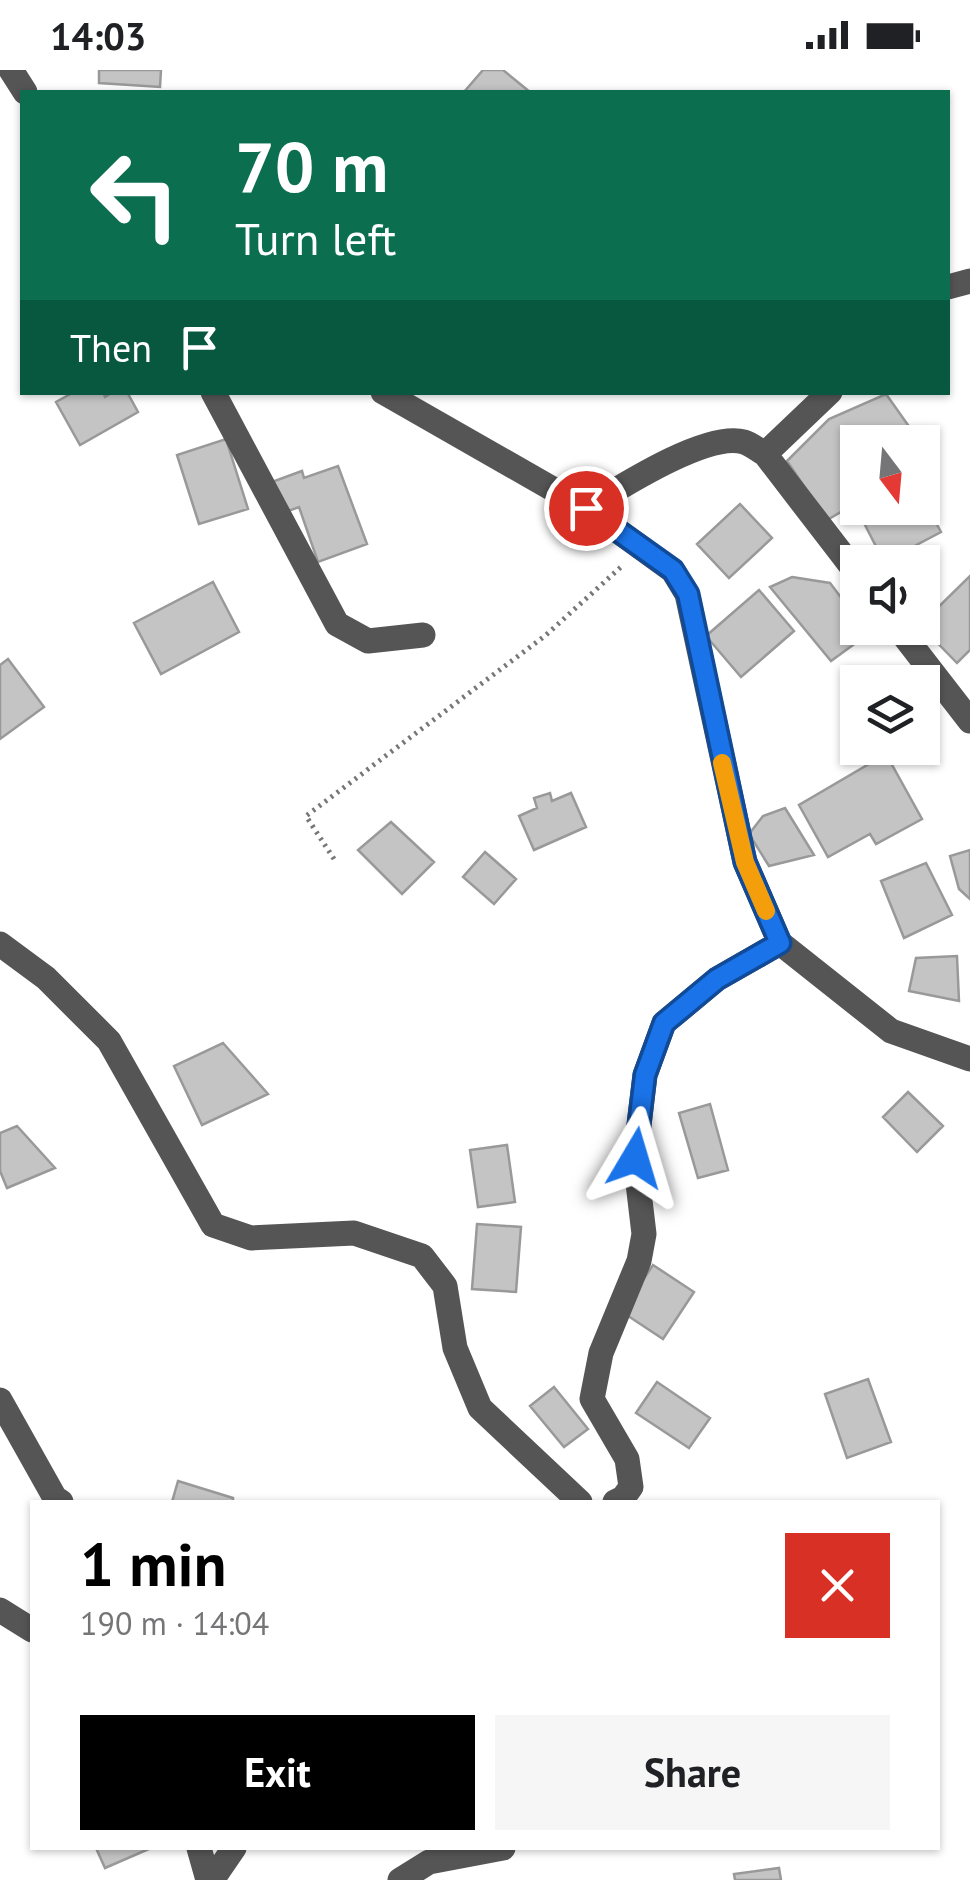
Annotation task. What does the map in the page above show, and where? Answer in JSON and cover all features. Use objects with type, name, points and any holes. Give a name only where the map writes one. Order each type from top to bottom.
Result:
[{"type":"street","points":[[216,395],[337,624],[368,641],[423,635]]},
{"type":"street","points":[[388,395],[586,508],[673,570],[688,594],[745,862],[780,943],[891,1032],[970,1058]]},
{"type":"street","points":[[765,454],[827,395]]},
{"type":"street","points":[[586,508],[651,469],[717,442],[743,442],[765,454],[840,552]]},
{"type":"street","points":[[911,645],[970,721]]},
{"type":"street","points":[[618,1500],[631,1487],[626,1459],[592,1399],[601,1353],[639,1261],[644,1234],[635,1158],[645,1075],[664,1023],[717,979],[780,943]]},
{"type":"street","points":[[0,944],[46,978],[109,1041],[213,1224],[251,1238],[354,1232],[422,1256],[445,1286],[455,1348],[480,1408],[578,1500]]},
{"type":"street","points":[[0,1400],[58,1500]]},
{"type":"street","points":[[0,1610],[30,1629]]},
{"type":"street","points":[[200,1850],[210,1880]]},
{"type":"street","points":[[210,1880],[232,1850]]},
{"type":"street","points":[[400,1880],[429,1862],[492,1850]]},
{"type":"path","points":[[334,859],[306,816],[546,635],[642,547]]},
{"type":"building","points":[[99,70],[161,70],[160,87],[99,83]]},
{"type":"building","points":[[483,70],[503,70],[528,90],[466,90]]},
{"type":"building","points":[[69,395],[129,395],[138,412],[80,445],[56,402]]},
{"type":"building","points":[[884,395],[908,425],[840,425],[840,512],[827,520],[787,461],[829,419]]},
{"type":"building","points":[[226,439],[248,509],[199,524],[177,455]]},
{"type":"building","points":[[338,466],[367,544],[318,562],[299,507],[280,514],[269,483],[302,471],[304,478]]},
{"type":"building","points":[[740,504],[772,538],[729,578],[697,544]]},
{"type":"building","points":[[865,525],[937,525],[941,532],[916,545],[875,545]]},
{"type":"building","points":[[970,576],[970,650],[957,663],[940,645],[940,605]]},
{"type":"building","points":[[792,577],[830,583],[840,596],[840,645],[853,645],[831,661],[770,587]]},
{"type":"building","points":[[213,582],[239,632],[161,674],[134,623]]},
{"type":"building","points":[[759,590],[794,631],[741,677],[706,636]]},
{"type":"building","points":[[8,659],[44,707],[0,739],[0,665]]},
{"type":"building","points":[[867,765],[892,765],[922,819],[876,844],[870,834],[828,857],[799,805]]},
{"type":"building","points":[[550,793],[552,801],[571,793],[586,827],[534,850],[519,816],[537,808],[534,798]]},
{"type":"building","points":[[785,808],[814,855],[769,866],[749,834],[763,816]]},
{"type":"building","points":[[391,822],[434,862],[402,894],[358,850]]},
{"type":"building","points":[[970,850],[970,899],[959,889],[950,856]]},
{"type":"building","points":[[485,852],[516,879],[494,904],[463,877]]},
{"type":"building","points":[[926,863],[952,915],[904,938],[881,881]]},
{"type":"building","points":[[957,956],[959,1001],[909,991],[916,958]]},
{"type":"building","points":[[223,1043],[268,1094],[202,1125],[174,1066]]},
{"type":"building","points":[[908,1092],[943,1126],[917,1152],[883,1117]]},
{"type":"building","points":[[710,1104],[728,1170],[698,1178],[679,1113]]},
{"type":"building","points":[[17,1126],[55,1168],[7,1188],[0,1171],[0,1133]]},
{"type":"building","points":[[507,1145],[515,1202],[478,1207],[470,1150]]},
{"type":"building","points":[[477,1224],[521,1227],[516,1292],[472,1289]]},
{"type":"building","points":[[653,1265],[694,1292],[663,1339],[622,1312]]},
{"type":"building","points":[[868,1379],[891,1442],[847,1458],[825,1394]]},
{"type":"building","points":[[657,1382],[710,1418],[689,1448],[636,1413]]},
{"type":"building","points":[[554,1387],[588,1429],[564,1447],[530,1406]]},
{"type":"building","points":[[178,1481],[233,1498],[233,1500],[173,1500]]},
{"type":"building","points":[[97,1850],[146,1850],[105,1868]]},
{"type":"building","points":[[779,1868],[781,1880],[735,1880],[734,1874]]},
{"type":"slow traffic","points":[[722,763],[745,862],[766,911]]},
{"type":"route","points":[[586,508],[673,570],[688,594],[745,862],[780,943],[717,979],[664,1023],[645,1075],[635,1158]]}]
